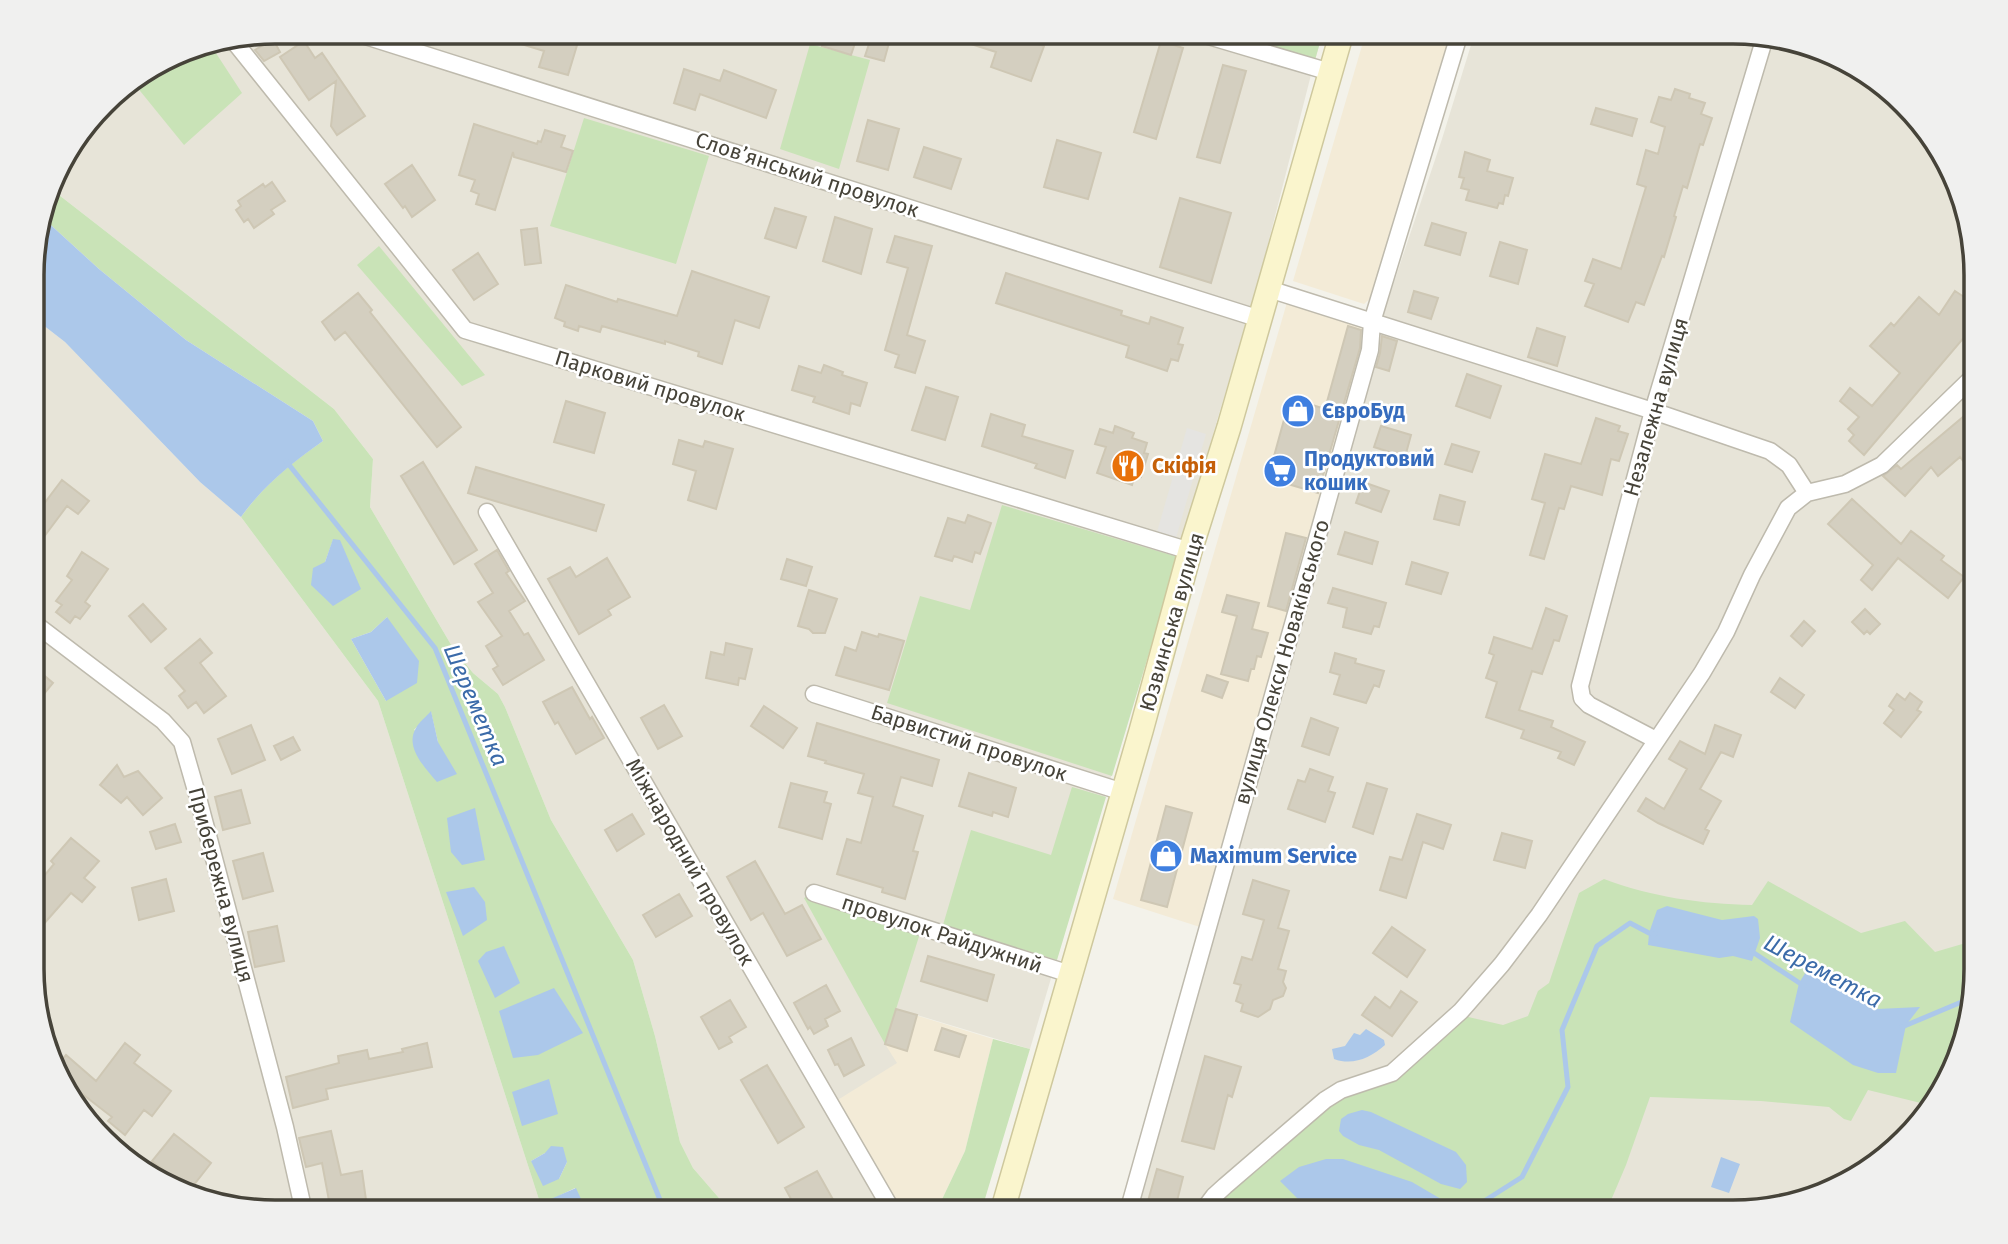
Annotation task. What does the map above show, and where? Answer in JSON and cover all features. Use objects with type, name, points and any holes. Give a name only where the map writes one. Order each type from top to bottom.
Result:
[{"type":"main road","name":"Юзвинська вулиця","points":[[1005,1200],[1190,551],[1261,319],[1338,44]]},
{"type":"street","name":"Словʼянський провулок","points":[[391,44],[1261,319]]},
{"type":"street","points":[[1236,44],[1330,72]]},
{"type":"street","name":"вулиця Олекси Новаківського","points":[[1131,1200],[1370,350],[1372,321],[1456,44]]},
{"type":"street","name":"Незалежна вулиця","points":[[1656,740],[1589,705],[1582,698],[1580,686],[1654,411],[1762,46]]},
{"type":"street","name":"Парковий провулок","points":[[238,47],[465,330],[1190,551]]},
{"type":"street","points":[[1269,289],[1654,411],[1770,451],[1790,465],[1807,493]]},
{"type":"street","points":[[1210,1200],[1325,1100],[1347,1088],[1392,1073],[1461,1011],[1502,964],[1539,915],[1715,652],[1788,508],[1807,493],[1845,484],[1882,465],[1964,386]]},
{"type":"street","name":"Міжнародний провулок","points":[[487,512],[886,1200]]},
{"type":"street","name":"Прибережна вулиця","points":[[44,631],[163,721],[182,742],[285,1127],[301,1200]]},
{"type":"street","name":"Барвистий провулок","points":[[814,694],[1123,792]]},
{"type":"street","name":"провулок Райдужний","points":[[814,893],[1070,974]]},
{"type":"shaded area","points":[[275,44],[1320,44],[1258,283],[1030,1049],[897,1009],[901,1200],[721,1200],[693,1168],[680,1142],[655,1036],[633,960],[551,820],[498,694],[473,673],[453,648],[370,507],[373,459],[334,409],[58,194],[75,159],[111,111],[159,75],[187,61],[230,48]]},
{"type":"shaded area","points":[[1362,44],[1447,44],[1374,295],[1364,304],[1293,281]]},
{"type":"shaded area","points":[[1471,44],[1763,46],[1807,56],[1835,68],[1885,101],[1916,134],[1947,187],[1956,215],[1964,260],[1964,984],[1952,1043],[1925,1097],[1897,1133],[1849,1169],[1821,1183],[1793,1192],[1748,1200],[1135,1200],[1300,627],[1383,315]]},
{"type":"shaded area","points":[[1288,299],[1368,325],[1366,351],[1203,928],[1113,899]]},
{"type":"shaded area","points":[[44,326],[65,342],[200,482],[241,517],[378,701],[539,1200],[275,1200],[215,1192],[187,1183],[134,1152],[111,1133],[75,1085],[56,1043],[48,1014],[44,969]]},
{"type":"shaded area","points":[[1187,428],[1206,434],[1176,538],[1157,532]]},
{"type":"shaded area","points":[[896,1009],[993,1039],[965,1151],[942,1200],[894,1200],[836,1101],[897,1063],[885,1044]]},
{"type":"green space","points":[[810,44],[870,60],[839,169],[780,149]]},
{"type":"green space","points":[[1235,44],[1320,44],[1313,67]]},
{"type":"green space","points":[[215,52],[242,93],[184,145],[138,89],[187,61]]},
{"type":"green space","points":[[584,118],[709,156],[676,264],[550,226]]},
{"type":"green space","points":[[58,194],[334,409],[373,459],[370,507],[453,648],[473,673],[498,694],[505,707],[551,820],[633,960],[655,1036],[680,1142],[693,1168],[721,1200],[581,1200],[575,1188],[550,1200],[539,1200],[378,701],[241,517],[278,476],[323,441],[313,421],[186,340],[99,269],[50,224]],"holes":[[[333,540],[333,605],[325,562]],[[387,617],[386,701],[351,639],[371,632]],[[431,712],[438,742],[414,730]],[[545,1153],[567,1162],[559,1179],[531,1161]]]},
{"type":"green space","points":[[379,246],[485,375],[462,386],[357,265]]},
{"type":"green space","points":[[1002,505],[1178,557],[1112,776],[887,703],[920,596],[970,610]]},
{"type":"green space","points":[[1072,787],[1106,797],[1057,960],[943,925],[971,830],[1051,855]]},
{"type":"green space","points":[[1604,879],[1640,891],[1677,898],[1752,905],[1768,881],[1861,933],[1905,921],[1935,952],[1964,944],[1964,984],[1960,1014],[1940,1071],[1921,1103],[1868,1090],[1851,1121],[1829,1107],[1761,1101],[1650,1097],[1611,1200],[1215,1200],[1325,1100],[1392,1073],[1464,1016],[1503,1025],[1528,1016],[1538,991],[1549,983],[1579,893]]},
{"type":"green space","points":[[814,893],[922,927],[885,1044],[804,898]]},
{"type":"green space","points":[[993,1039],[1030,1049],[985,1200],[942,1200],[965,1151]]},
{"type":"water","points":[[50,224],[99,269],[186,340],[313,421],[323,441],[279,476],[241,517],[200,482],[65,342],[44,326],[44,275]]},
{"type":"water","points":[[333,539],[340,540],[361,589],[333,606],[311,585],[313,568],[325,562]]},
{"type":"water","points":[[387,617],[419,661],[417,683],[386,701],[351,639],[371,632]]},
{"type":"water","points":[[431,711],[438,742],[457,774],[437,782],[418,757],[413,743],[416,728]]},
{"type":"water","points":[[475,808],[485,860],[462,865],[451,852],[447,818]]},
{"type":"water","points":[[474,887],[485,902],[487,920],[463,936],[446,892]]},
{"type":"water","points":[[1667,906],[1722,920],[1754,916],[1758,919],[1760,938],[1752,961],[1648,945],[1657,910]]},
{"type":"water","points":[[504,946],[520,983],[495,998],[478,961],[486,952]]},
{"type":"water","points":[[1809,967],[1877,1009],[1920,1007],[1906,1025],[1896,1073],[1878,1073],[1853,1065],[1790,1022],[1799,983]]},
{"type":"water","points":[[554,988],[583,1033],[538,1055],[513,1058],[499,1011]]},
{"type":"water","points":[[1366,1029],[1384,1040],[1385,1045],[1361,1060],[1348,1062],[1334,1059],[1332,1049],[1345,1046],[1354,1033],[1360,1035]]},
{"type":"water","points":[[549,1079],[558,1114],[522,1126],[512,1092]]},
{"type":"water","points":[[1362,1110],[1456,1152],[1466,1165],[1467,1182],[1460,1189],[1441,1184],[1379,1150],[1359,1145],[1343,1136],[1339,1131],[1341,1119]]},
{"type":"water","points":[[551,1146],[563,1147],[567,1162],[559,1179],[543,1186],[531,1161]]},
{"type":"water","points":[[1721,1157],[1740,1164],[1729,1193],[1711,1187]]},
{"type":"water","points":[[1326,1159],[1343,1159],[1412,1182],[1441,1200],[1299,1200],[1280,1181],[1299,1167]]},
{"type":"water","points":[[576,1188],[582,1200],[548,1200]]},
{"type":"building","points":[[276,44],[280,52],[264,61],[255,50],[264,45]]},
{"type":"building","points":[[300,44],[306,44],[315,58],[322,53],[365,116],[337,135],[331,126],[336,81],[309,100],[280,57]]},
{"type":"building","points":[[521,44],[577,44],[568,75],[539,67],[544,51]]},
{"type":"building","points":[[823,44],[855,44],[851,55],[822,46]]},
{"type":"building","points":[[869,44],[889,44],[884,61],[865,56]]},
{"type":"building","points":[[971,44],[1044,46],[1031,81],[991,67],[996,52]]},
{"type":"building","points":[[1160,44],[1183,48],[1156,139],[1134,132]]},
{"type":"building","points":[[1223,65],[1246,71],[1220,163],[1197,157]]},
{"type":"building","points":[[684,69],[720,81],[724,70],[776,90],[766,118],[700,94],[695,110],[674,103]]},
{"type":"building","points":[[1675,89],[1690,94],[1689,98],[1705,103],[1701,114],[1712,118],[1703,145],[1700,144],[1687,188],[1683,186],[1664,257],[1662,256],[1644,305],[1636,302],[1628,322],[1585,306],[1594,284],[1585,281],[1593,259],[1621,269],[1646,187],[1637,184],[1646,150],[1658,154],[1665,127],[1651,122],[1659,97],[1671,100]]},
{"type":"building","points":[[1596,108],[1637,119],[1632,136],[1591,124]]},
{"type":"building","points":[[868,120],[899,129],[888,170],[857,161]]},
{"type":"building","points":[[474,124],[537,144],[538,141],[541,142],[545,130],[565,136],[561,147],[573,151],[566,172],[514,157],[513,152],[495,210],[476,204],[479,194],[471,191],[475,180],[459,175]]},
{"type":"building","points":[[1057,140],[1101,153],[1088,199],[1044,187]]},
{"type":"building","points":[[924,147],[961,159],[951,189],[914,177]]},
{"type":"building","points":[[1465,152],[1490,160],[1487,171],[1513,178],[1508,196],[1505,195],[1503,204],[1499,203],[1497,208],[1466,200],[1469,190],[1461,188],[1464,178],[1459,177]]},
{"type":"building","points":[[412,165],[435,200],[412,217],[385,184]]},
{"type":"building","points":[[272,182],[285,201],[271,210],[274,214],[254,228],[248,219],[244,222],[236,210],[241,206],[238,201],[263,184],[265,187]]},
{"type":"building","points":[[1180,198],[1231,213],[1211,283],[1160,267]]},
{"type":"building","points":[[775,208],[806,217],[796,248],[765,238]]},
{"type":"building","points":[[835,217],[872,229],[861,274],[823,261]]},
{"type":"building","points":[[1432,223],[1466,233],[1460,255],[1425,245]]},
{"type":"building","points":[[537,228],[541,263],[525,265],[521,230]]},
{"type":"building","points":[[895,236],[932,246],[907,335],[925,341],[915,373],[895,367],[899,355],[885,350],[908,268],[887,262]]},
{"type":"building","points":[[1500,242],[1527,250],[1518,284],[1490,276]]},
{"type":"building","points":[[478,253],[498,284],[474,300],[453,270]]},
{"type":"building","points":[[692,271],[769,297],[759,328],[735,320],[722,364],[698,356],[699,352],[665,341],[665,344],[602,326],[600,332],[579,326],[578,331],[564,326],[565,322],[555,318],[566,285],[617,302],[618,299],[677,316]]},
{"type":"building","points":[[1006,273],[1122,311],[1121,315],[1149,324],[1151,317],[1183,328],[1178,344],[1183,345],[1178,361],[1171,359],[1167,371],[1126,357],[1129,346],[996,303]]},
{"type":"building","points":[[1414,291],[1438,298],[1431,319],[1408,312]]},
{"type":"building","points":[[1955,291],[1964,297],[1964,337],[1864,455],[1849,441],[1854,435],[1848,429],[1859,417],[1840,401],[1850,388],[1872,406],[1900,373],[1870,346],[1891,323],[1894,326],[1919,297],[1939,315]]},
{"type":"building","points":[[358,293],[461,427],[437,447],[345,332],[335,340],[322,322]]},
{"type":"building","points":[[1348,326],[1361,330],[1360,348],[1318,493],[1268,478],[1290,398],[1325,409]]},
{"type":"building","points":[[1537,328],[1565,337],[1557,366],[1528,357]]},
{"type":"building","points":[[1382,336],[1397,341],[1389,371],[1376,367]]},
{"type":"building","points":[[824,365],[843,372],[842,375],[867,383],[860,406],[851,403],[849,414],[813,402],[815,397],[792,390],[799,366],[821,373]]},
{"type":"building","points":[[1467,374],[1501,386],[1490,418],[1456,406]]},
{"type":"building","points":[[926,387],[958,397],[945,440],[912,430]]},
{"type":"building","points":[[566,401],[605,413],[594,453],[554,442]]},
{"type":"building","points":[[991,414],[1025,425],[1022,436],[1073,451],[1065,478],[1035,468],[1037,464],[982,446]]},
{"type":"building","points":[[1596,418],[1620,426],[1618,431],[1628,434],[1619,461],[1611,459],[1602,495],[1571,486],[1564,509],[1559,508],[1544,559],[1530,555],[1545,503],[1532,499],[1545,454],[1581,464]]},
{"type":"building","points":[[1964,418],[1964,462],[1960,457],[1938,476],[1931,467],[1905,496],[1883,476],[1897,465],[1901,469]]},
{"type":"building","points":[[1115,426],[1134,433],[1132,438],[1147,443],[1144,453],[1148,454],[1141,477],[1135,475],[1132,485],[1097,473],[1106,447],[1095,444],[1100,429],[1113,433]]},
{"type":"building","points":[[1381,426],[1411,435],[1405,457],[1374,447]]},
{"type":"building","points":[[679,440],[703,447],[705,441],[733,449],[716,509],[688,500],[696,471],[673,464]]},
{"type":"building","points":[[1452,444],[1479,452],[1472,472],[1445,464]]},
{"type":"building","points":[[423,462],[477,550],[454,564],[401,476]]},
{"type":"building","points":[[476,467],[604,505],[596,531],[468,493]]},
{"type":"building","points":[[62,480],[89,501],[78,514],[67,506],[44,537],[44,504]]},
{"type":"building","points":[[1363,482],[1389,491],[1381,512],[1356,503]]},
{"type":"building","points":[[1440,495],[1465,502],[1459,525],[1434,519]]},
{"type":"building","points":[[1852,499],[1901,544],[1911,531],[1944,556],[1941,560],[1964,577],[1948,598],[1898,558],[1872,590],[1861,580],[1873,565],[1828,524]]},
{"type":"building","points":[[968,515],[991,523],[980,554],[975,552],[972,562],[954,556],[952,561],[935,556],[948,518],[965,523]]},
{"type":"building","points":[[1345,532],[1378,542],[1372,564],[1338,554]]},
{"type":"building","points":[[1286,533],[1306,538],[1286,611],[1268,606]]},
{"type":"building","points":[[497,550],[509,571],[506,573],[525,601],[509,611],[524,635],[528,633],[544,660],[503,685],[493,669],[498,666],[486,646],[502,636],[478,602],[493,593],[475,564]]},
{"type":"building","points":[[82,552],[108,569],[85,602],[90,606],[80,619],[75,616],[70,623],[56,612],[62,605],[56,601],[72,580],[67,576]]},
{"type":"building","points":[[607,558],[630,597],[608,610],[611,615],[579,634],[548,579],[570,567],[576,577]]},
{"type":"building","points":[[787,559],[812,567],[806,586],[781,579]]},
{"type":"building","points":[[1412,562],[1448,573],[1441,594],[1406,584]]},
{"type":"building","points":[[1333,588],[1386,603],[1379,627],[1374,626],[1371,634],[1343,627],[1347,608],[1328,603]]},
{"type":"building","points":[[809,590],[837,599],[825,633],[813,633],[798,626]]},
{"type":"building","points":[[1227,595],[1259,603],[1252,629],[1268,633],[1261,657],[1257,656],[1248,681],[1221,674],[1237,616],[1222,612]]},
{"type":"building","points":[[143,604],[166,629],[151,642],[129,616]]},
{"type":"building","points":[[1546,608],[1567,616],[1559,641],[1554,640],[1542,674],[1532,671],[1519,710],[1553,721],[1551,727],[1585,742],[1574,765],[1558,758],[1561,752],[1521,738],[1524,730],[1486,717],[1497,682],[1486,678],[1494,655],[1489,653],[1494,637],[1532,649]]},
{"type":"building","points":[[1865,609],[1880,624],[1870,634],[1867,631],[1864,634],[1852,622]]},
{"type":"building","points":[[1804,621],[1815,631],[1802,646],[1791,636]]},
{"type":"building","points":[[862,632],[904,641],[889,690],[836,675],[845,647],[856,651]]},
{"type":"building","points":[[200,639],[212,653],[200,663],[226,696],[204,713],[196,702],[188,708],[179,696],[185,691],[165,668]]},
{"type":"building","points":[[726,643],[752,649],[745,679],[739,678],[738,685],[706,678],[711,652],[724,655]]},
{"type":"building","points":[[1335,653],[1356,659],[1355,663],[1384,671],[1379,687],[1374,685],[1366,703],[1334,694],[1340,675],[1330,672]]},
{"type":"building","points":[[44,675],[53,683],[44,694]]},
{"type":"building","points":[[1207,675],[1228,682],[1222,698],[1202,691]]},
{"type":"building","points":[[1780,678],[1804,695],[1795,708],[1771,692]]},
{"type":"building","points":[[572,687],[604,738],[576,754],[543,702]]},
{"type":"building","points":[[1910,693],[1922,702],[1917,710],[1921,712],[1901,737],[1884,723],[1894,710],[1889,706],[1897,694],[1905,700]]},
{"type":"building","points":[[664,705],[682,736],[658,749],[641,718]]},
{"type":"building","points":[[764,706],[797,728],[783,748],[751,726]]},
{"type":"building","points":[[1311,718],[1338,728],[1329,755],[1302,746]]},
{"type":"building","points":[[817,723],[939,760],[932,786],[901,777],[893,806],[923,816],[913,851],[918,852],[905,899],[882,892],[883,888],[837,874],[847,839],[861,843],[873,797],[858,793],[864,774],[808,756]]},
{"type":"building","points":[[251,725],[265,760],[232,774],[218,739]]},
{"type":"building","points":[[1715,725],[1741,735],[1733,757],[1721,752],[1700,789],[1721,801],[1705,829],[1709,831],[1703,844],[1638,811],[1646,798],[1664,809],[1687,769],[1669,759],[1680,741],[1705,754]]},
{"type":"building","points":[[293,737],[300,750],[281,760],[274,746]]},
{"type":"building","points":[[117,765],[124,777],[138,771],[162,798],[143,815],[127,797],[121,803],[100,785]]},
{"type":"building","points":[[1310,769],[1333,777],[1328,791],[1335,793],[1325,822],[1288,809],[1298,780],[1305,782]]},
{"type":"building","points":[[969,773],[1016,788],[1008,817],[993,812],[992,816],[959,806]]},
{"type":"building","points":[[791,783],[827,792],[824,802],[831,804],[822,839],[779,827]]},
{"type":"building","points":[[1367,783],[1387,789],[1373,834],[1353,827]]},
{"type":"building","points":[[241,790],[250,823],[223,830],[215,797]]},
{"type":"building","name":"Maximum Service","points":[[1166,806],[1192,813],[1167,907],[1141,900]]},
{"type":"building","points":[[632,814],[644,834],[617,851],[605,830]]},
{"type":"building","points":[[1417,814],[1451,825],[1443,849],[1423,842],[1406,898],[1380,890],[1390,857],[1402,860]]},
{"type":"building","points":[[175,824],[181,842],[156,849],[150,832]]},
{"type":"building","points":[[1502,833],[1532,841],[1525,868],[1494,860]]},
{"type":"building","points":[[71,838],[99,861],[84,878],[95,887],[82,902],[71,893],[44,924],[44,876],[54,864],[51,861]]},
{"type":"building","points":[[263,853],[273,891],[243,899],[233,861]]},
{"type":"building","points":[[755,861],[785,914],[802,905],[821,939],[787,956],[763,913],[751,920],[727,877]]},
{"type":"building","points":[[166,879],[174,911],[139,920],[132,888]]},
{"type":"building","points":[[1253,880],[1289,891],[1278,928],[1289,931],[1278,969],[1286,971],[1283,982],[1286,988],[1283,996],[1273,1000],[1270,1009],[1258,1017],[1241,1011],[1243,1004],[1236,1001],[1241,985],[1234,983],[1242,957],[1252,960],[1264,920],[1243,914]]},
{"type":"building","points":[[679,894],[692,916],[656,937],[643,915]]},
{"type":"building","points":[[277,926],[284,961],[255,967],[248,932]]},
{"type":"building","points":[[1392,927],[1425,950],[1407,977],[1373,953]]},
{"type":"building","points":[[928,956],[994,975],[987,1001],[921,981]]},
{"type":"building","points":[[826,985],[840,1011],[825,1019],[828,1026],[814,1034],[810,1027],[808,1029],[794,1003]]},
{"type":"building","points":[[1401,991],[1417,1002],[1392,1036],[1362,1015],[1375,997],[1390,1008]]},
{"type":"building","points":[[730,1000],[746,1027],[729,1037],[732,1042],[719,1049],[701,1017]]},
{"type":"building","points":[[896,1009],[917,1015],[907,1051],[885,1044]]},
{"type":"building","points":[[942,1028],[966,1036],[959,1057],[935,1050]]},
{"type":"building","points":[[851,1038],[864,1065],[844,1076],[828,1050]]},
{"type":"building","points":[[125,1043],[140,1055],[134,1063],[171,1091],[152,1116],[144,1110],[125,1135],[108,1121],[112,1117],[81,1093],[63,1059],[66,1055],[96,1081]]},
{"type":"building","points":[[427,1043],[432,1067],[326,1089],[328,1099],[293,1108],[286,1077],[339,1063],[338,1056],[367,1050],[369,1059],[403,1052],[402,1049]]},
{"type":"building","points":[[1205,1056],[1241,1067],[1232,1097],[1228,1095],[1214,1149],[1182,1141]]},
{"type":"building","points":[[767,1065],[804,1127],[778,1143],[741,1080]]},
{"type":"building","points":[[331,1131],[341,1175],[362,1171],[366,1200],[329,1200],[322,1163],[306,1167],[299,1138]]},
{"type":"building","points":[[174,1134],[211,1163],[194,1185],[164,1171],[152,1161]]},
{"type":"building","points":[[1157,1169],[1183,1177],[1177,1200],[1148,1200]]},
{"type":"building","points":[[817,1171],[833,1200],[792,1200],[785,1188]]},
{"type":"waterway","name":"Шереметка","points":[[286,461],[435,648],[660,1200]]},
{"type":"waterway","name":"Шереметка","points":[[1486,1200],[1522,1177],[1568,1087],[1562,1030],[1597,946],[1630,923],[1655,934]]},
{"type":"waterway","name":"Шереметка","points":[[1751,951],[1804,986]]},
{"type":"waterway","name":"Шереметка","points":[[1902,1027],[1962,1002]]},
{"type":"place","name":"ЄвроБуд","points":[[1298,411]]},
{"type":"place","name":"Скіфія","points":[[1128,466]]},
{"type":"place","name":"Продуктовий кошик","points":[[1280,471]]},
{"type":"place","name":"Maximum Service","points":[[1166,856]]}]
